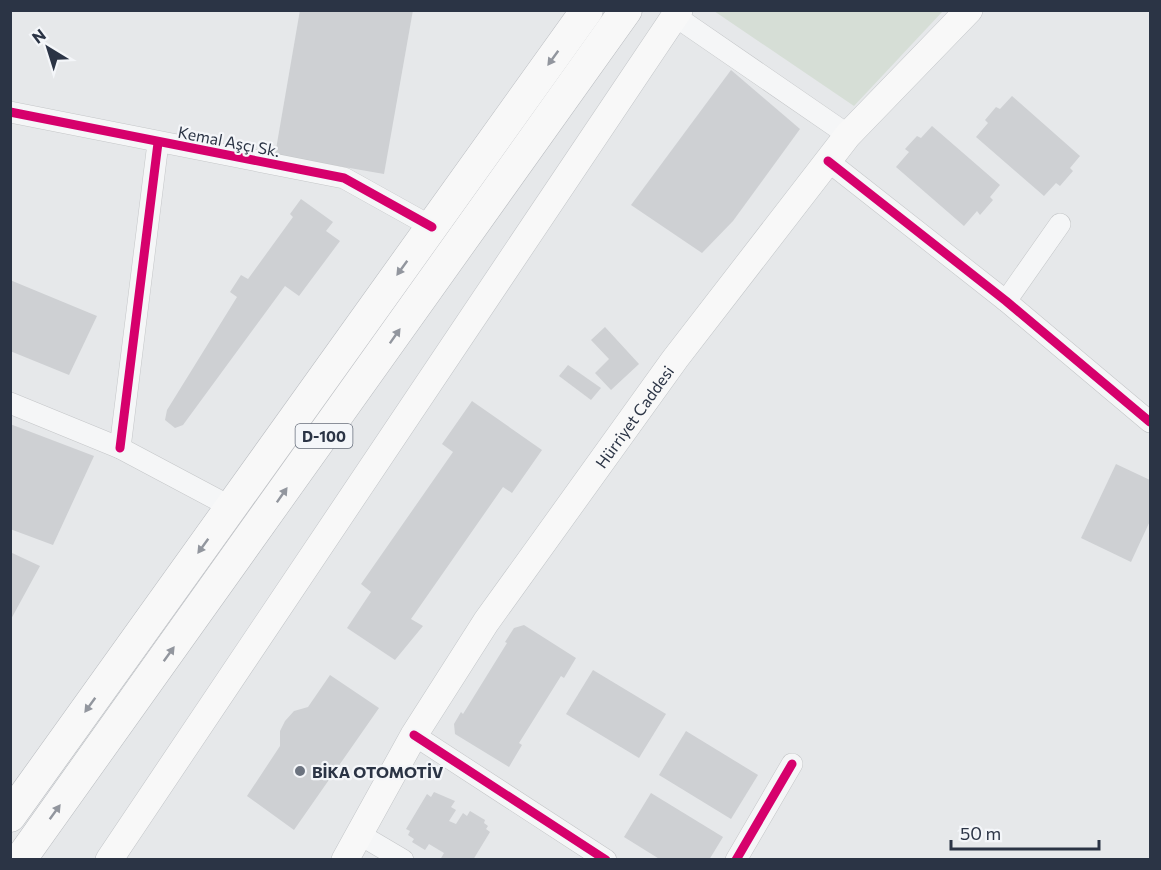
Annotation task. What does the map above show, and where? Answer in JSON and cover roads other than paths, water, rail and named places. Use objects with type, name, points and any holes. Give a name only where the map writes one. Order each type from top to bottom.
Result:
[{"type":"highway","name":"D-100","points":[[10,816],[587,10]]},
{"type":"highway","name":"D-100","points":[[20,860],[626,10]]},
{"type":"main road","name":"Hürriyet Caddesi","points":[[345,860],[414,735],[486,622],[661,378],[849,135],[969,10]]},
{"type":"main road","points":[[109,860],[677,13]]},
{"type":"street","points":[[677,13],[849,135]]},
{"type":"street","name":"Kemal Aşçı Sk.","points":[[10,112],[344,178],[432,227]]},
{"type":"street","points":[[120,448],[158,143]]},
{"type":"street","points":[[828,161],[1006,301],[1150,422]]},
{"type":"street","points":[[1006,301],[1060,225]]},
{"type":"street","points":[[10,404],[120,448],[231,507]]},
{"type":"street","points":[[414,735],[606,860]]},
{"type":"street","points":[[736,860],[792,764]]},
{"type":"street","points":[[359,834],[403,860]]},
{"type":"place","name":"BİKA OTOMOTİV","points":[[300,771]]}]
